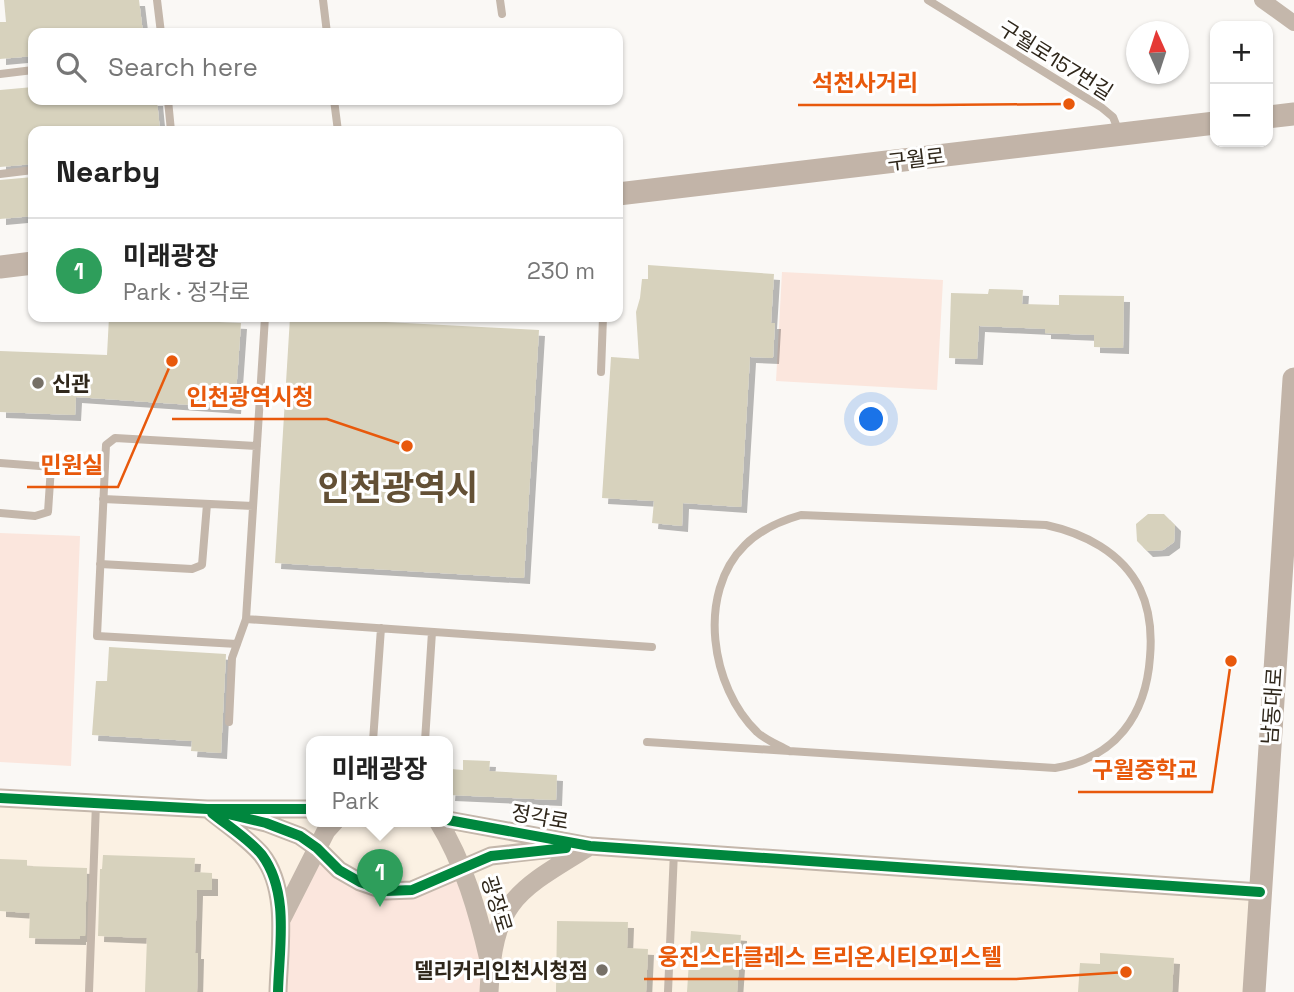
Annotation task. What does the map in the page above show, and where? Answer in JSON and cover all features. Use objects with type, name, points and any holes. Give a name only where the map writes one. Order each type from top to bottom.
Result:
[{"type":"main road","points":[[1273,116],[1294,114]]},
{"type":"main road","name":"구월로","points":[[623,193],[1210,124]]},
{"type":"main road","points":[[0,267],[28,264]]},
{"type":"main road","name":"남동대로","points":[[1254,992],[1294,379]]},
{"type":"street","points":[[1262,0],[1294,23]]},
{"type":"street","name":"정각로","points":[[0,798],[207,808],[306,809]]},
{"type":"street","points":[[207,808],[260,853],[273,873],[279,897],[278,992]]},
{"type":"street","name":"정각로","points":[[207,808],[266,823],[300,836],[317,848],[339,870],[360,882],[387,891],[412,890],[491,856],[590,846]]},
{"type":"street","name":"정각로","points":[[453,821],[590,846]]},
{"type":"street","points":[[279,924],[330,827]]},
{"type":"street","name":"광장로","points":[[442,827],[462,868],[483,933],[490,965]]},
{"type":"street","points":[[489,992],[490,965],[501,918],[511,902],[535,880],[590,846],[1260,892]]},
{"type":"lane","points":[[157,0],[160,28]]},
{"type":"lane","points":[[323,0],[326,28]]},
{"type":"lane","points":[[500,0],[502,14]]},
{"type":"lane","name":"구월로157번길","points":[[928,0],[1101,107],[1113,117],[1121,135]]},
{"type":"lane","points":[[0,74],[28,71]]},
{"type":"lane","points":[[169,105],[171,126]]},
{"type":"lane","points":[[335,105],[337,126]]},
{"type":"lane","points":[[0,174],[28,171]]},
{"type":"lane","points":[[229,722],[232,658],[246,619],[265,322]]},
{"type":"lane","points":[[601,372],[603,322]]},
{"type":"lane","points":[[237,645],[97,636],[106,445],[115,438],[257,446]]},
{"type":"lane","points":[[0,463],[66,468]]},
{"type":"lane","points":[[0,513],[35,516],[48,512],[51,467]]},
{"type":"lane","points":[[103,499],[253,506]]},
{"type":"lane","points":[[100,564],[192,569],[202,565],[207,504]]},
{"type":"lane","points":[[647,743],[1055,768],[1070,766],[1096,754],[1116,738],[1133,720],[1143,700],[1152,632],[1139,588],[1122,564],[1096,542],[1070,530],[1046,525],[801,515],[784,520],[763,530],[744,546],[730,566],[718,595],[715,632],[718,665],[727,692],[741,714],[759,734],[789,751]]},
{"type":"lane","points":[[246,619],[652,647]]},
{"type":"lane","points":[[373,736],[381,628]]},
{"type":"lane","points":[[425,736],[432,632]]},
{"type":"lane","points":[[89,992],[96,803]]},
{"type":"lane","points":[[668,992],[674,851]]},
{"type":"shaded area","points":[[782,272],[943,280],[937,390],[776,381]]},
{"type":"shaded area","points":[[0,533],[80,536],[71,766],[0,762]]},
{"type":"shaded area","points":[[0,798],[306,809],[306,827],[453,827],[453,822],[590,846],[1260,892],[1253,992],[0,992]]},
{"type":"shaded area","points":[[317,848],[386,891],[462,868],[489,992],[278,992],[279,924]]},
{"type":"building","points":[[4,0],[139,0],[142,28],[28,28],[28,56],[0,59],[0,22],[6,22]]},
{"type":"building","points":[[28,87],[28,105],[157,105],[160,126],[28,126],[28,164],[0,167],[0,90]]},
{"type":"building","points":[[28,177],[28,216],[0,219],[0,180]]},
{"type":"building","points":[[648,265],[774,274],[771,323],[775,323],[773,358],[750,357],[741,507],[683,503],[682,526],[652,523],[654,501],[602,498],[611,357],[639,359],[636,312],[642,279],[648,279]]},
{"type":"building","points":[[989,289],[1023,290],[1022,304],[1059,305],[1059,295],[1124,296],[1123,348],[1094,347],[1094,335],[1045,333],[1045,329],[979,326],[977,359],[949,358],[951,293],[988,294]]},
{"type":"building","points":[[109,322],[241,323],[235,408],[76,397],[75,415],[0,412],[0,351],[107,355]]},
{"type":"building","points":[[290,322],[386,322],[539,330],[524,578],[275,563]]},
{"type":"building","points":[[1148,514],[1164,514],[1175,525],[1174,542],[1163,550],[1147,551],[1137,541],[1136,524]]},
{"type":"building","points":[[109,647],[226,654],[221,753],[191,751],[192,741],[92,735],[96,681],[107,681]]},
{"type":"building","points":[[463,760],[490,761],[489,771],[557,775],[556,800],[453,795],[453,769],[463,770]]},
{"type":"building","points":[[103,855],[195,858],[194,872],[212,873],[212,890],[197,890],[197,992],[145,992],[147,938],[98,936],[100,869]]},
{"type":"building","points":[[0,859],[27,860],[27,866],[87,868],[85,936],[80,936],[80,939],[29,938],[30,913],[0,911]]},
{"type":"building","name":"델리커리인천시청점","points":[[557,921],[628,922],[627,948],[648,949],[646,992],[556,992]]},
{"type":"building","points":[[691,931],[741,935],[737,992],[687,992]]},
{"type":"building","points":[[1100,953],[1174,958],[1172,992],[1078,992],[1080,963],[1100,964]]},
{"type":"cycle path","points":[[0,798],[207,809],[306,809]]},
{"type":"cycle path","points":[[207,809],[266,823],[300,836],[317,848],[339,870],[360,882],[386,891],[412,890],[491,856],[566,848]]},
{"type":"cycle path","points":[[212,813],[257,849],[271,870],[280,903],[278,992]]},
{"type":"cycle path","points":[[453,821],[590,846],[1260,892]]},
{"type":"place","name":"석천사거리","points":[[1069,104]]},
{"type":"place","name":"민원실","points":[[172,361]]},
{"type":"place","name":"신관","points":[[38,383]]},
{"type":"place","name":"인천광역시청","points":[[407,446]]},
{"type":"place","name":"구월중학교","points":[[1231,661]]},
{"type":"place","name":"미래광장","points":[[380,907]]},
{"type":"place","name":"델리커리인천시청점","points":[[602,970]]},
{"type":"place","name":"웅진스타클레스 트리온시티오피스텔","points":[[1126,972]]},
{"type":"district","name":"인천광역시","points":[[398,488]]}]
